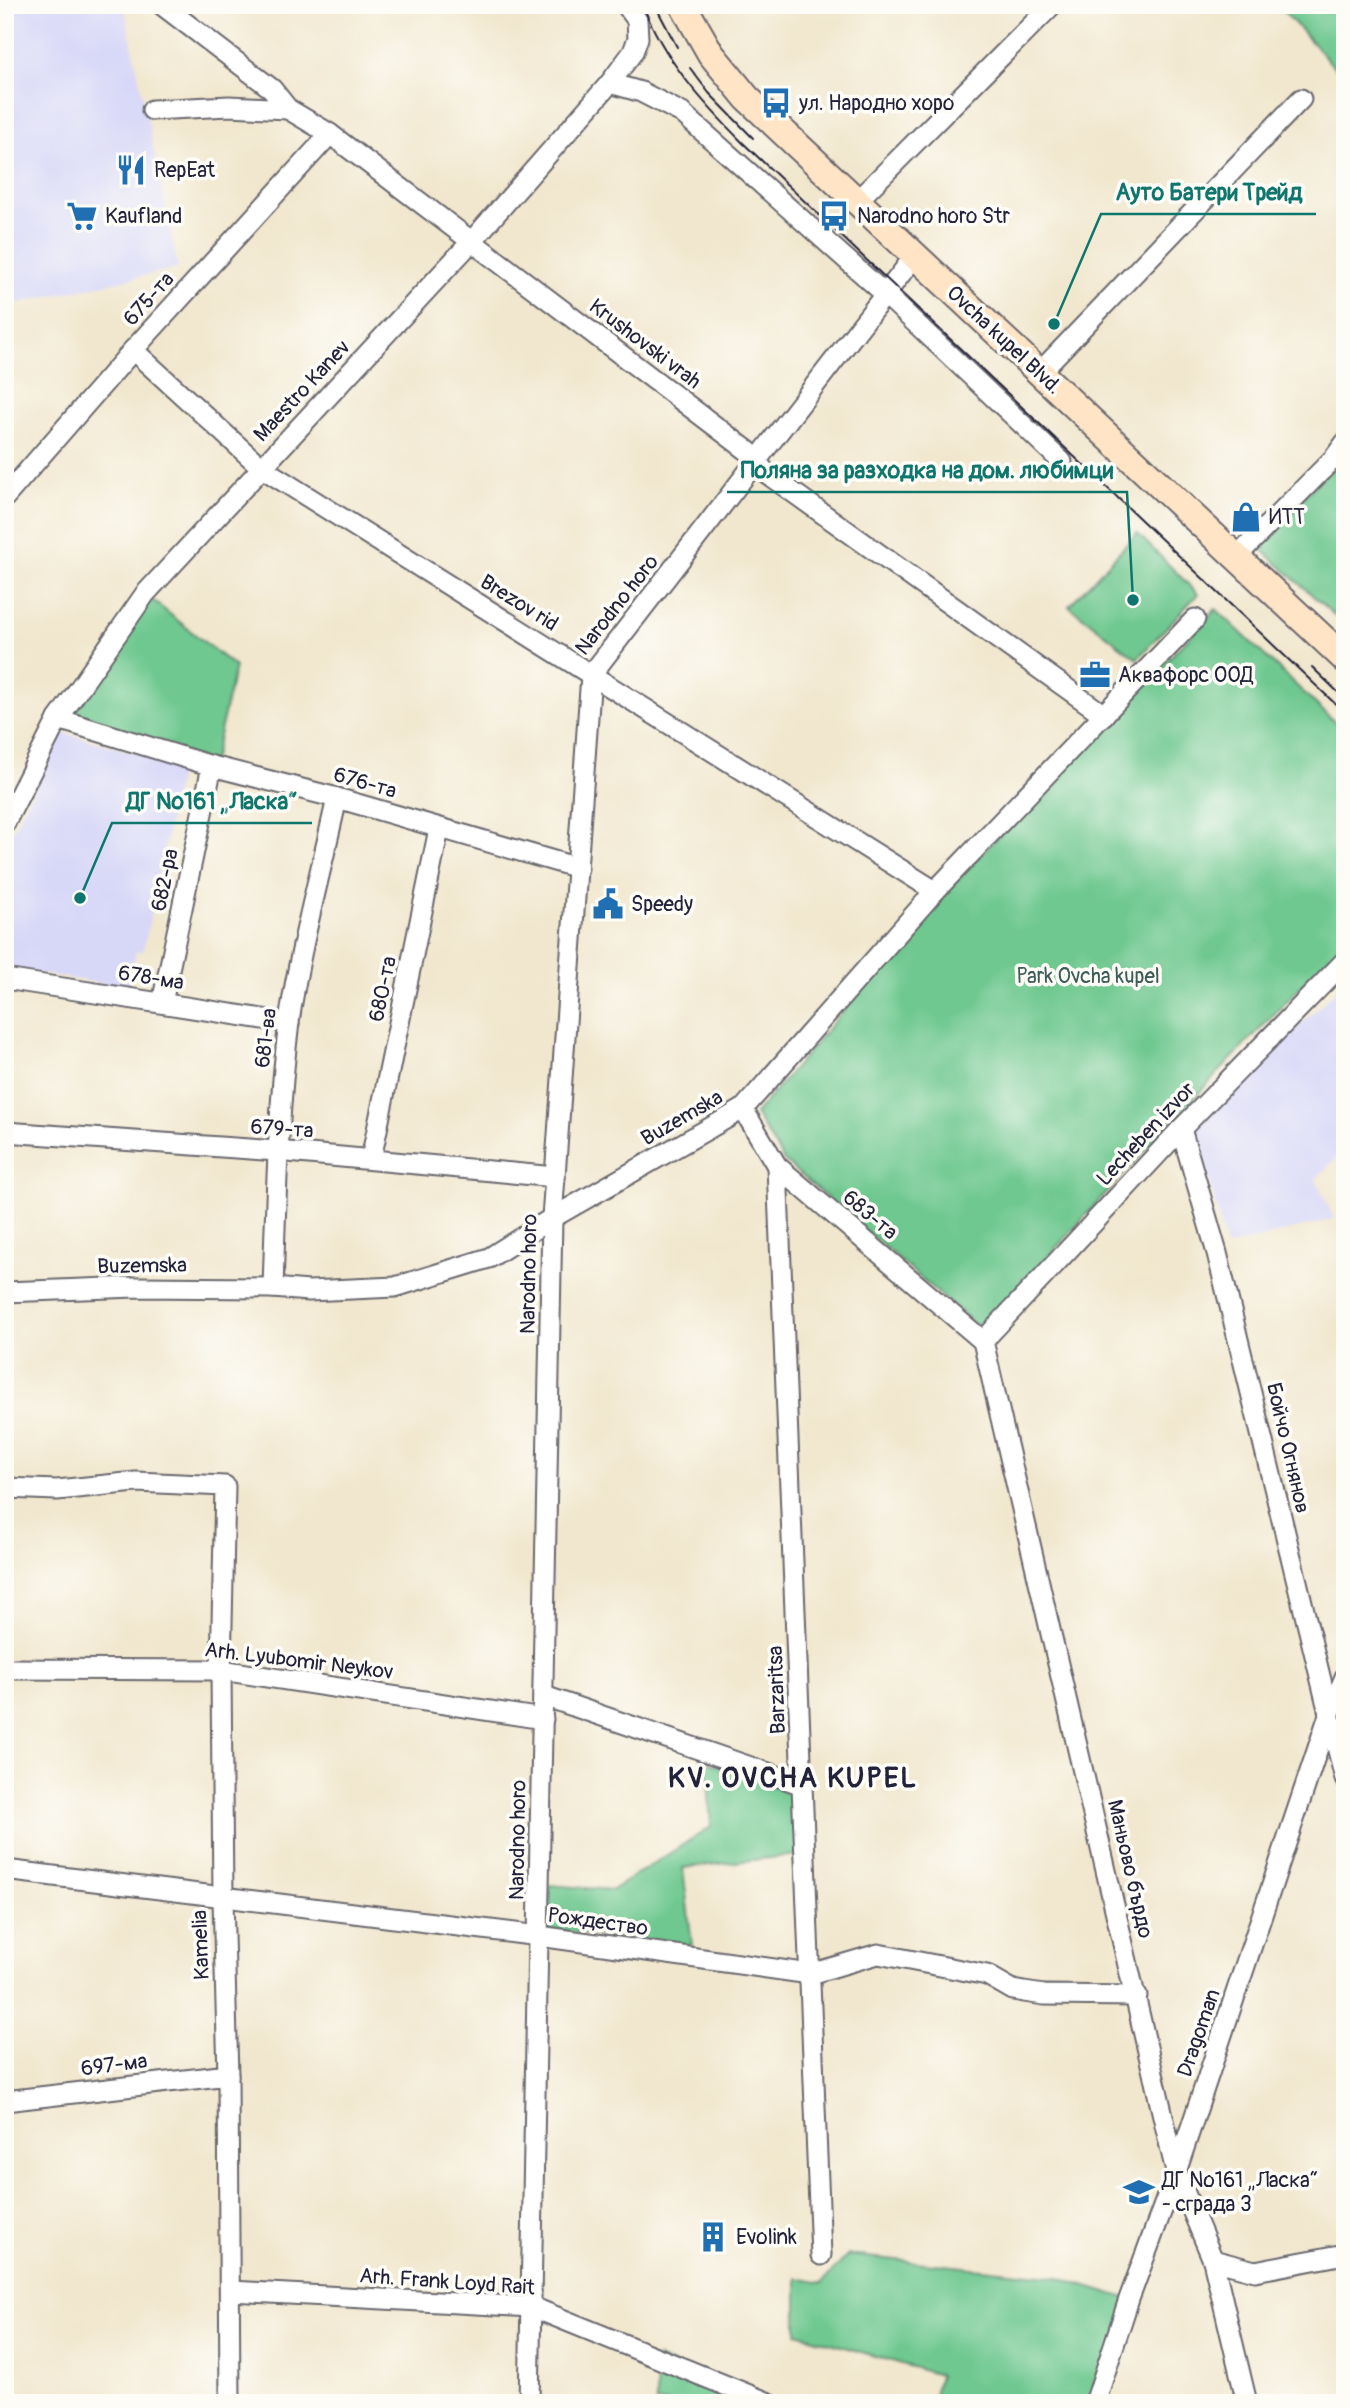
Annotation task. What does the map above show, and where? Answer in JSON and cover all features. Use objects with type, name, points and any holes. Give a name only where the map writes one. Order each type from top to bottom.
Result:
[{"type":"main road","name":"Ovcha kupel Blvd.","points":[[685,6],[711,54],[747,98],[1345,659]]},
{"type":"street","name":"Krushovski vrah","points":[[162,5],[272,89],[288,109],[330,135],[748,451],[766,474],[1104,715]]},
{"type":"street","name":"Maestro Kanev","points":[[5,823],[58,719],[145,594],[472,241],[610,83],[633,52],[638,38],[637,20],[626,5]]},
{"type":"street","points":[[856,202],[1052,5]]},
{"type":"street","points":[[610,83],[641,92],[682,113],[885,294],[1062,462]]},
{"type":"street","points":[[1040,373],[1301,100]]},
{"type":"street","points":[[152,110],[229,106],[288,109]]},
{"type":"street","name":"675-та","points":[[5,497],[133,350],[330,135]]},
{"type":"street","name":"Narodno horo","points":[[529,2403],[552,1218],[591,675],[914,257]]},
{"type":"street","name":"Brezov rid","points":[[133,350],[262,468],[935,891]]},
{"type":"street","points":[[1235,558],[1334,458],[1345,443]]},
{"type":"street","name":"Buzemska","points":[[5,1292],[136,1287],[273,1288],[309,1291],[395,1287],[489,1258],[552,1218],[743,1109],[935,891],[1195,619]]},
{"type":"street","name":"676-та","points":[[58,719],[212,766],[337,798],[578,868]]},
{"type":"street","name":"682-ра","points":[[162,1003],[212,766]]},
{"type":"street","name":"681-ва","points":[[273,1288],[277,1151],[289,1023],[302,947],[337,798]]},
{"type":"street","name":"680-та","points":[[371,1159],[439,829]]},
{"type":"street","name":"Lecheben izvor","points":[[983,1341],[1181,1129],[1345,961]]},
{"type":"street","name":"678-ма","points":[[5,979],[289,1023]]},
{"type":"street","name":"683-та","points":[[743,1109],[777,1166],[983,1341]]},
{"type":"street","name":"Бойчо Огнянов","points":[[1181,1129],[1217,1253],[1345,1779]]},
{"type":"street","name":"679-та","points":[[5,1132],[277,1151],[555,1177]]},
{"type":"street","name":"Barzaritsa","points":[[777,1166],[821,2255]]},
{"type":"street","name":"Маньово бърдо","points":[[983,1341],[1176,2172],[1213,2260],[1247,2403]]},
{"type":"street","name":"Kamelia","points":[[5,1488],[57,1490],[136,1482],[225,1486],[221,1670],[230,2403]]},
{"type":"street","name":"Arh. Lyubomir Neykov","points":[[5,1669],[221,1670],[543,1719]]},
{"type":"street","name":"Dragoman","points":[[1095,2403],[1176,2172],[1329,1715],[1345,1677]]},
{"type":"street","points":[[544,1696],[803,1785]]},
{"type":"street","name":"Рождество","points":[[5,1870],[539,1936],[810,1974],[878,1954],[986,1975],[1013,1990],[1024,1992],[1044,1995],[1137,1996]]},
{"type":"street","name":"697-ма","points":[[5,2101],[228,2075]]},
{"type":"street","points":[[1213,2260],[1255,2272],[1345,2254]]},
{"type":"street","name":"Arh. Frank Loyd Rait","points":[[230,2291],[532,2307],[769,2403]]},
{"type":"shaded area","points":[[5,5],[124,5],[178,268],[5,306]]},
{"type":"shaded area","points":[[63,733],[181,765],[143,952],[136,951],[129,988],[5,968],[5,846]]},
{"type":"shaded area","points":[[1345,981],[1345,1149],[1316,1179],[1334,1219],[1226,1247],[1197,1128]]},
{"type":"green space","points":[[1278,5],[1345,5],[1345,79]]},
{"type":"green space","points":[[1345,454],[1345,625],[1257,545]]},
{"type":"green space","points":[[1137,533],[1198,594],[1137,659],[1069,606]]},
{"type":"green space","points":[[145,594],[235,667],[212,766],[58,719]]},
{"type":"green space","name":"Park Ovcha kupel","points":[[1216,609],[1345,732],[1345,940],[1174,1119],[981,1330],[784,1161],[755,1114],[944,893]]},
{"type":"green space","points":[[707,1762],[803,1793],[805,1854],[683,1868],[692,1945],[549,1930],[550,1885],[612,1890],[711,1827]]},
{"type":"green space","points":[[848,2255],[1058,2277],[1129,2299],[1095,2403],[932,2403],[939,2375],[797,2333],[797,2278],[822,2283]]},
{"type":"green space","points":[[657,2358],[769,2403],[656,2403]]},
{"type":"tram line","points":[[643,5],[661,44],[685,79],[743,143],[1345,713]]},
{"type":"tram line","points":[[655,5],[677,47]]},
{"type":"tram line","points":[[690,68],[709,93],[753,138]]},
{"type":"tram line","points":[[1312,667],[1345,699]]},
{"type":"place","name":"ул. Народно хоро","points":[[776,103]]},
{"type":"place","name":"RepEat","points":[[131,170]]},
{"type":"place","name":"Kaufland","points":[[82,216]]},
{"type":"place","name":"Narodno horo Str","points":[[834,216]]},
{"type":"place","name":"Ауто Батери Трейд","points":[[1054,324]]},
{"type":"place","name":"ИТТ","points":[[1246,517]]},
{"type":"place","name":"Поляна за разходка на дом. любимци","points":[[1133,600]]},
{"type":"place","name":"Аквафорс ООД","points":[[1095,675]]},
{"type":"place","name":"ДГ №161 „Ласка“","points":[[80,898]]},
{"type":"place","name":"Speedy","points":[[608,904]]},
{"type":"place","name":"ДГ №161 „Ласка“ - сграда 3","points":[[1139,2192]]},
{"type":"place","name":"Evolink","points":[[713,2237]]},
{"type":"district","name":"KV. OVCHA KUPEL","points":[[793,1778]]}]
